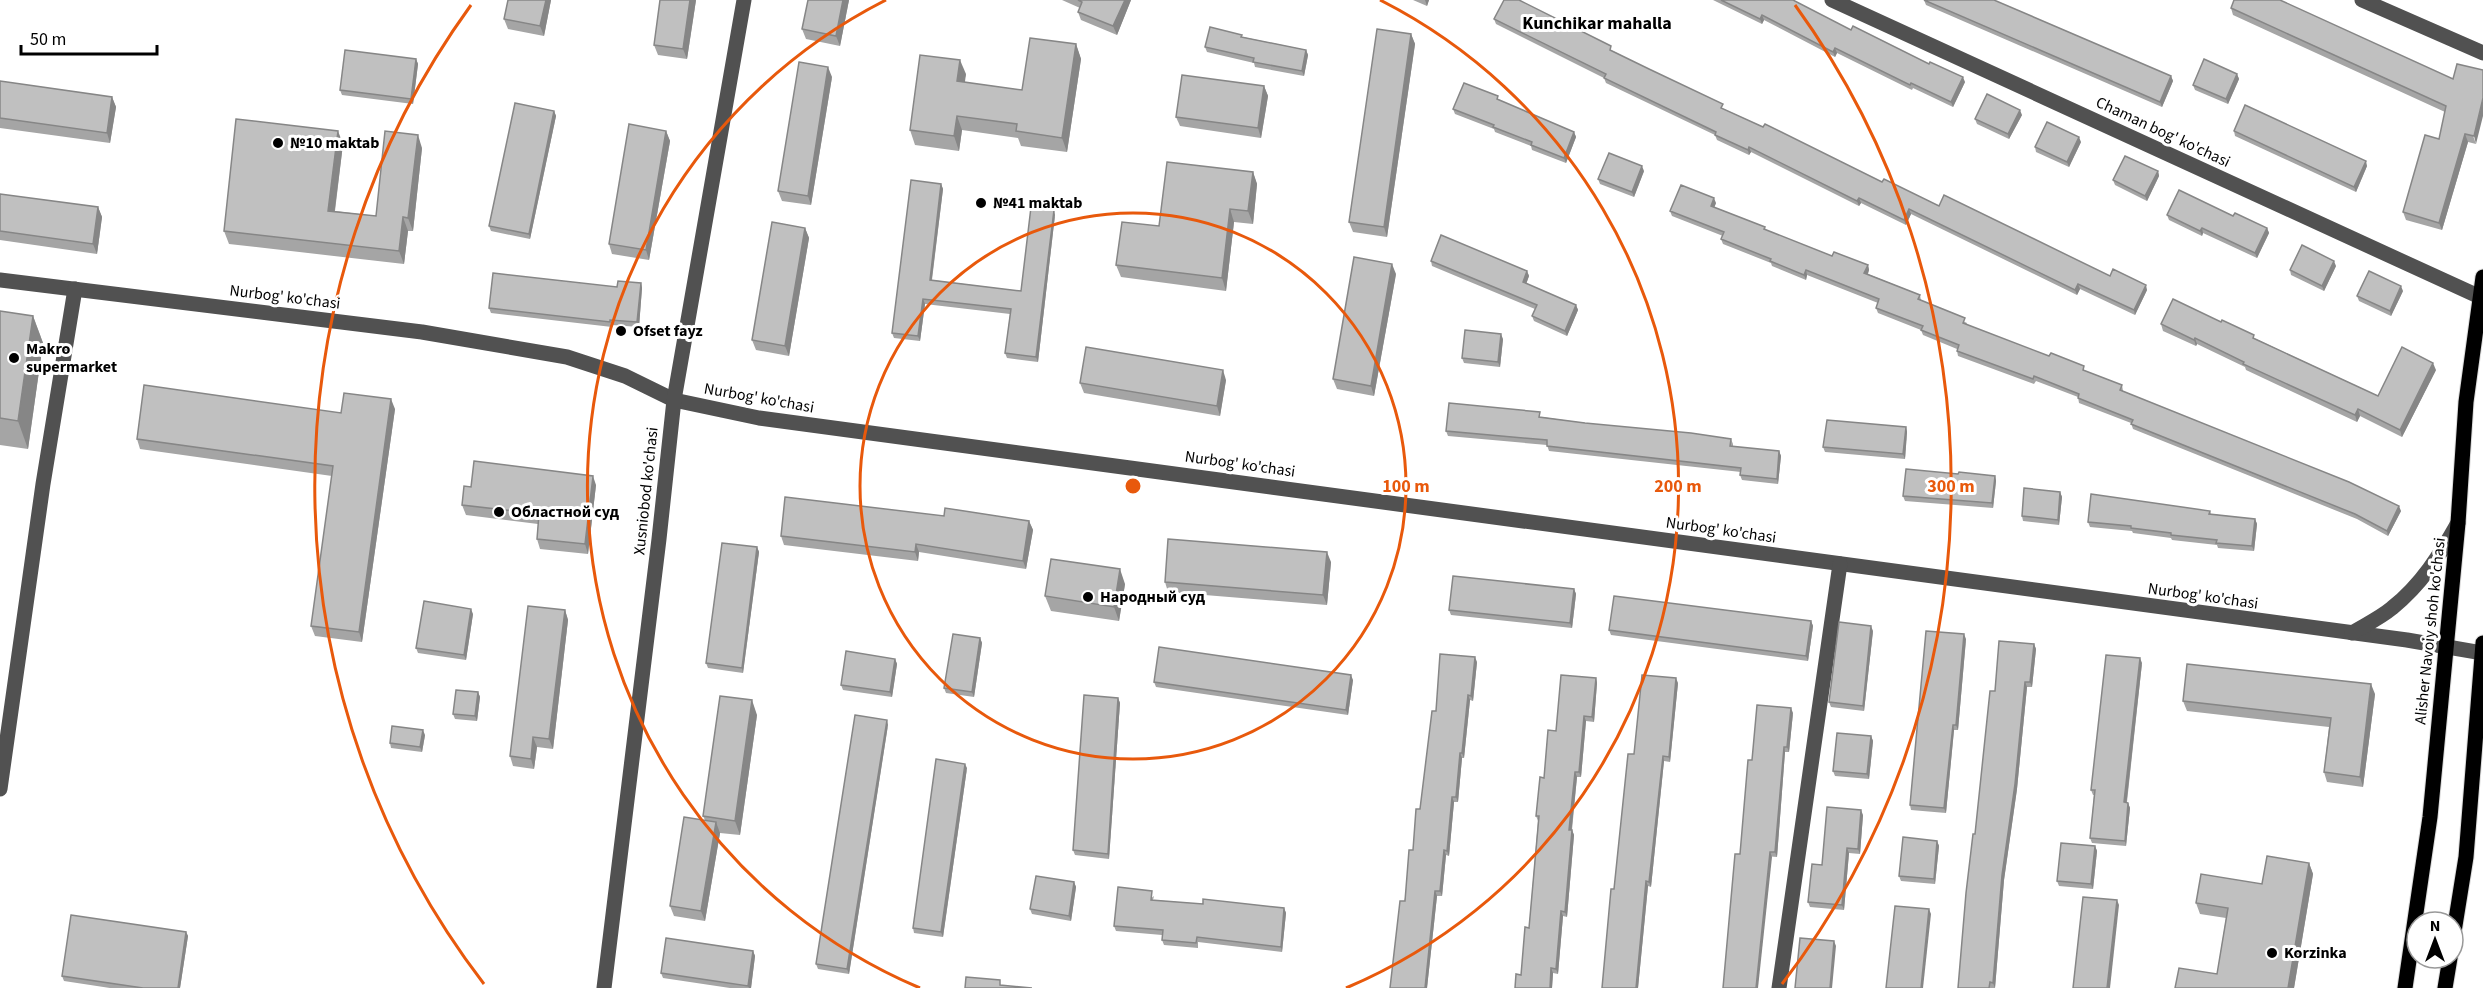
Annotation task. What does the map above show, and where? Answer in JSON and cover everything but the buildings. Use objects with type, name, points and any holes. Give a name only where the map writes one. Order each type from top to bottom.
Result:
[{"type":"main road","name":"Alisher Navoiy shoh ko'chasi","points":[[2405,988],[2430,817],[2458,523],[2466,402],[2483,277]]},
{"type":"main road","points":[[2458,910],[2466,858],[2483,650]]},
{"type":"main road","points":[[2445,988],[2448,970]]},
{"type":"street","name":"Xusniobod ko'chasi","points":[[604,988],[674,400],[744,0]]},
{"type":"street","name":"Chaman bog' ko'chasi","points":[[1832,0],[2480,297]]},
{"type":"street","points":[[2362,0],[2483,53]]},
{"type":"street","name":"Nurbog' ko'chasi","points":[[0,280],[422,332],[567,357],[625,376],[674,400],[771,420],[2483,650]]},
{"type":"street","points":[[0,789],[75,289]]},
{"type":"street","points":[[2352,633],[2391,609],[2416,587],[2442,552],[2458,523]]},
{"type":"street","points":[[1779,988],[1840,564]]},
{"type":"place","name":"№10 maktab","points":[[278,143]]},
{"type":"place","name":"№41 maktab","points":[[981,203]]},
{"type":"place","name":"Ofset fayz","points":[[621,331]]},
{"type":"place","name":"Makro supermarket","points":[[14,358]]},
{"type":"place","name":"Областной суд","points":[[499,512]]},
{"type":"place","name":"Народный суд","points":[[1088,597]]},
{"type":"place","name":"Korzinka","points":[[2272,953]]},
{"type":"district","name":"Kunchikar mahalla","points":[[1597,23]]}]
